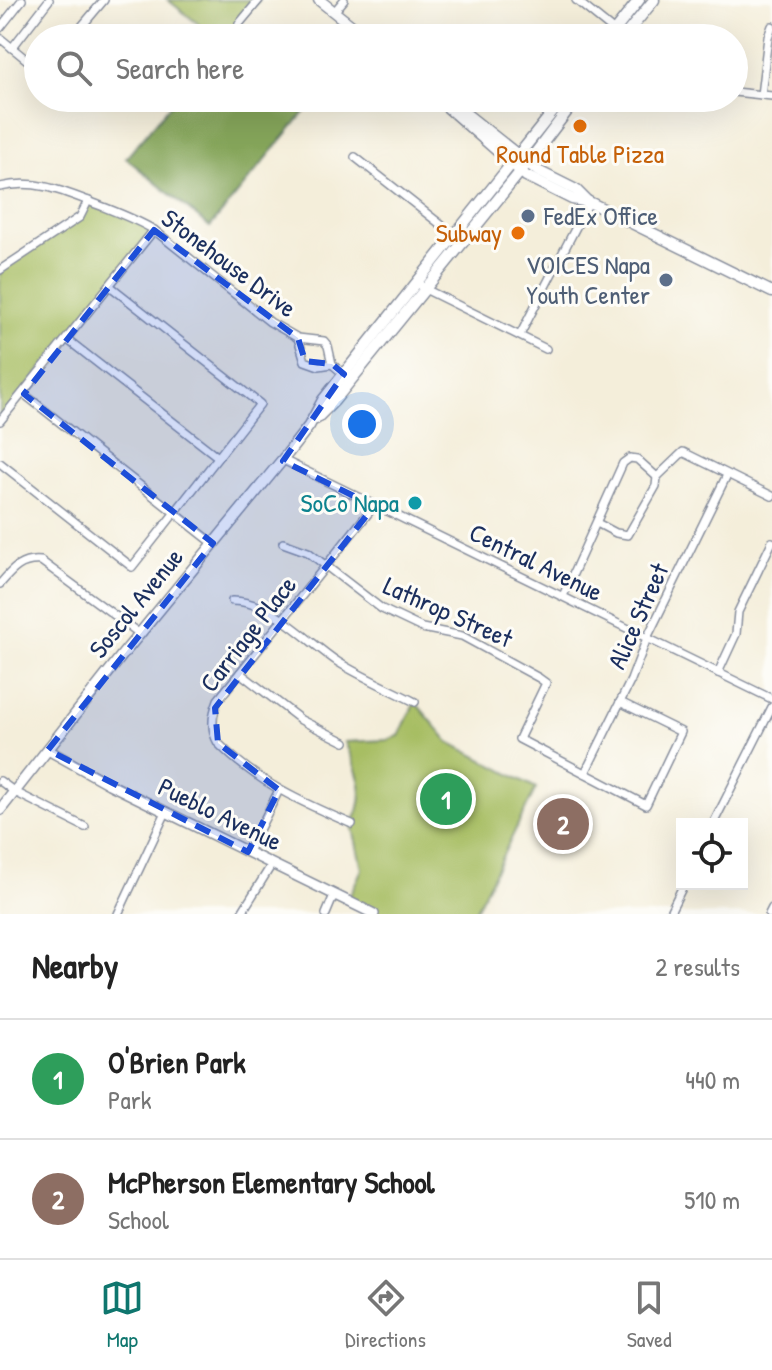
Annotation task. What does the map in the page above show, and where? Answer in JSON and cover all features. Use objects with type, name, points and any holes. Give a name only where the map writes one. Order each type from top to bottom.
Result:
[{"type":"main road","points":[[319,0],[349,24]]},
{"type":"main road","points":[[624,24],[639,0]]},
{"type":"main road","points":[[629,24],[654,0]]},
{"type":"main road","points":[[455,112],[520,164],[576,190],[589,202],[772,292]]},
{"type":"main road","points":[[462,112],[520,164]]},
{"type":"main road","name":"Soscol Avenue","points":[[520,164],[555,112]]},
{"type":"main road","name":"Soscol Avenue","points":[[0,810],[283,460],[309,426],[323,400],[347,377],[565,112]]},
{"type":"street","points":[[0,28],[22,0]]},
{"type":"street","points":[[30,24],[49,0]]},
{"type":"street","points":[[84,24],[104,0]]},
{"type":"street","points":[[239,24],[259,0]]},
{"type":"street","points":[[334,12],[344,0]]},
{"type":"street","points":[[576,0],[603,24]]},
{"type":"street","points":[[761,95],[772,26]]},
{"type":"street","points":[[12,48],[24,32]]},
{"type":"street","points":[[0,38],[24,58]]},
{"type":"street","points":[[748,94],[772,96]]},
{"type":"street","points":[[355,157],[459,239]]},
{"type":"street","name":"Stonehouse Drive","points":[[0,187],[50,186],[136,219],[248,306],[298,338],[324,341],[332,364],[347,377]]},
{"type":"street","points":[[0,270],[80,217],[88,201]]},
{"type":"street","points":[[520,335],[589,202]]},
{"type":"street","points":[[0,421],[154,230]]},
{"type":"street","points":[[0,463],[132,567],[260,404],[110,286]]},
{"type":"street","points":[[421,286],[546,349]]},
{"type":"street","name":"Stonehouse Drive","points":[[298,338],[305,361],[319,366],[332,364]]},
{"type":"street","points":[[68,340],[218,457]]},
{"type":"street","points":[[24,394],[213,543]]},
{"type":"street","points":[[597,523],[616,533],[628,535],[656,486],[657,477],[683,452],[772,496]]},
{"type":"street","points":[[563,596],[623,463],[630,458],[637,459],[657,477]]},
{"type":"street","name":"Central Avenue","points":[[283,460],[772,699]]},
{"type":"street","name":"Alice Street","points":[[585,773],[727,475]]},
{"type":"street","name":"Carriage Place","points":[[352,824],[279,790],[224,749],[213,736],[215,708],[374,506]]},
{"type":"street","points":[[718,673],[736,634],[738,612],[772,542]]},
{"type":"street","points":[[283,543],[308,552],[327,565]]},
{"type":"street","points":[[0,584],[17,565],[29,560],[41,561],[140,634]]},
{"type":"street","name":"Lathrop Street","points":[[327,565],[382,609],[422,628],[462,636],[546,683],[519,739],[646,805],[681,732],[620,702]]},
{"type":"street","points":[[232,601],[244,601],[284,620],[339,662],[415,702]]},
{"type":"street","points":[[240,673],[301,720],[345,742]]},
{"type":"street","points":[[716,818],[772,707]]},
{"type":"street","name":"Pueblo Avenue","points":[[48,750],[374,914]]},
{"type":"street","points":[[0,781],[15,792],[85,827]]},
{"type":"street","points":[[248,852],[279,790]]},
{"type":"street","points":[[118,914],[166,812]]},
{"type":"street","points":[[241,914],[272,864]]},
{"type":"street","points":[[669,914],[681,890]]},
{"type":"street","points":[[326,914],[334,895]]},
{"type":"street","points":[[769,914],[772,908]]},
{"type":"highlighted area","points":[[154,230],[298,338],[305,361],[332,364],[344,374],[283,461],[374,506],[215,708],[218,743],[279,790],[248,852],[48,750],[213,543],[24,394]]},
{"type":"green space","points":[[168,0],[259,0],[238,24],[198,24]]},
{"type":"green space","points":[[164,112],[304,112],[210,227],[126,158]]},
{"type":"green space","points":[[88,201],[154,230],[0,421],[0,269],[80,217]]},
{"type":"green space","points":[[415,702],[449,742],[536,788],[474,914],[374,914],[347,901],[362,869],[352,824],[360,803],[360,783],[345,742],[387,740],[399,736]]},
{"type":"place","name":"Round Table Pizza","points":[[580,126]]},
{"type":"place","name":"FedEx Office","points":[[528,216]]},
{"type":"place","name":"Subway","points":[[518,233]]},
{"type":"place","name":"VOICES Napa Youth Center","points":[[666,280]]},
{"type":"place","name":"SoCo Napa","points":[[415,503]]},
{"type":"place","name":"O'Brien Park","points":[[446,799]]},
{"type":"place","name":"McPherson Elementary School","points":[[563,824]]}]
